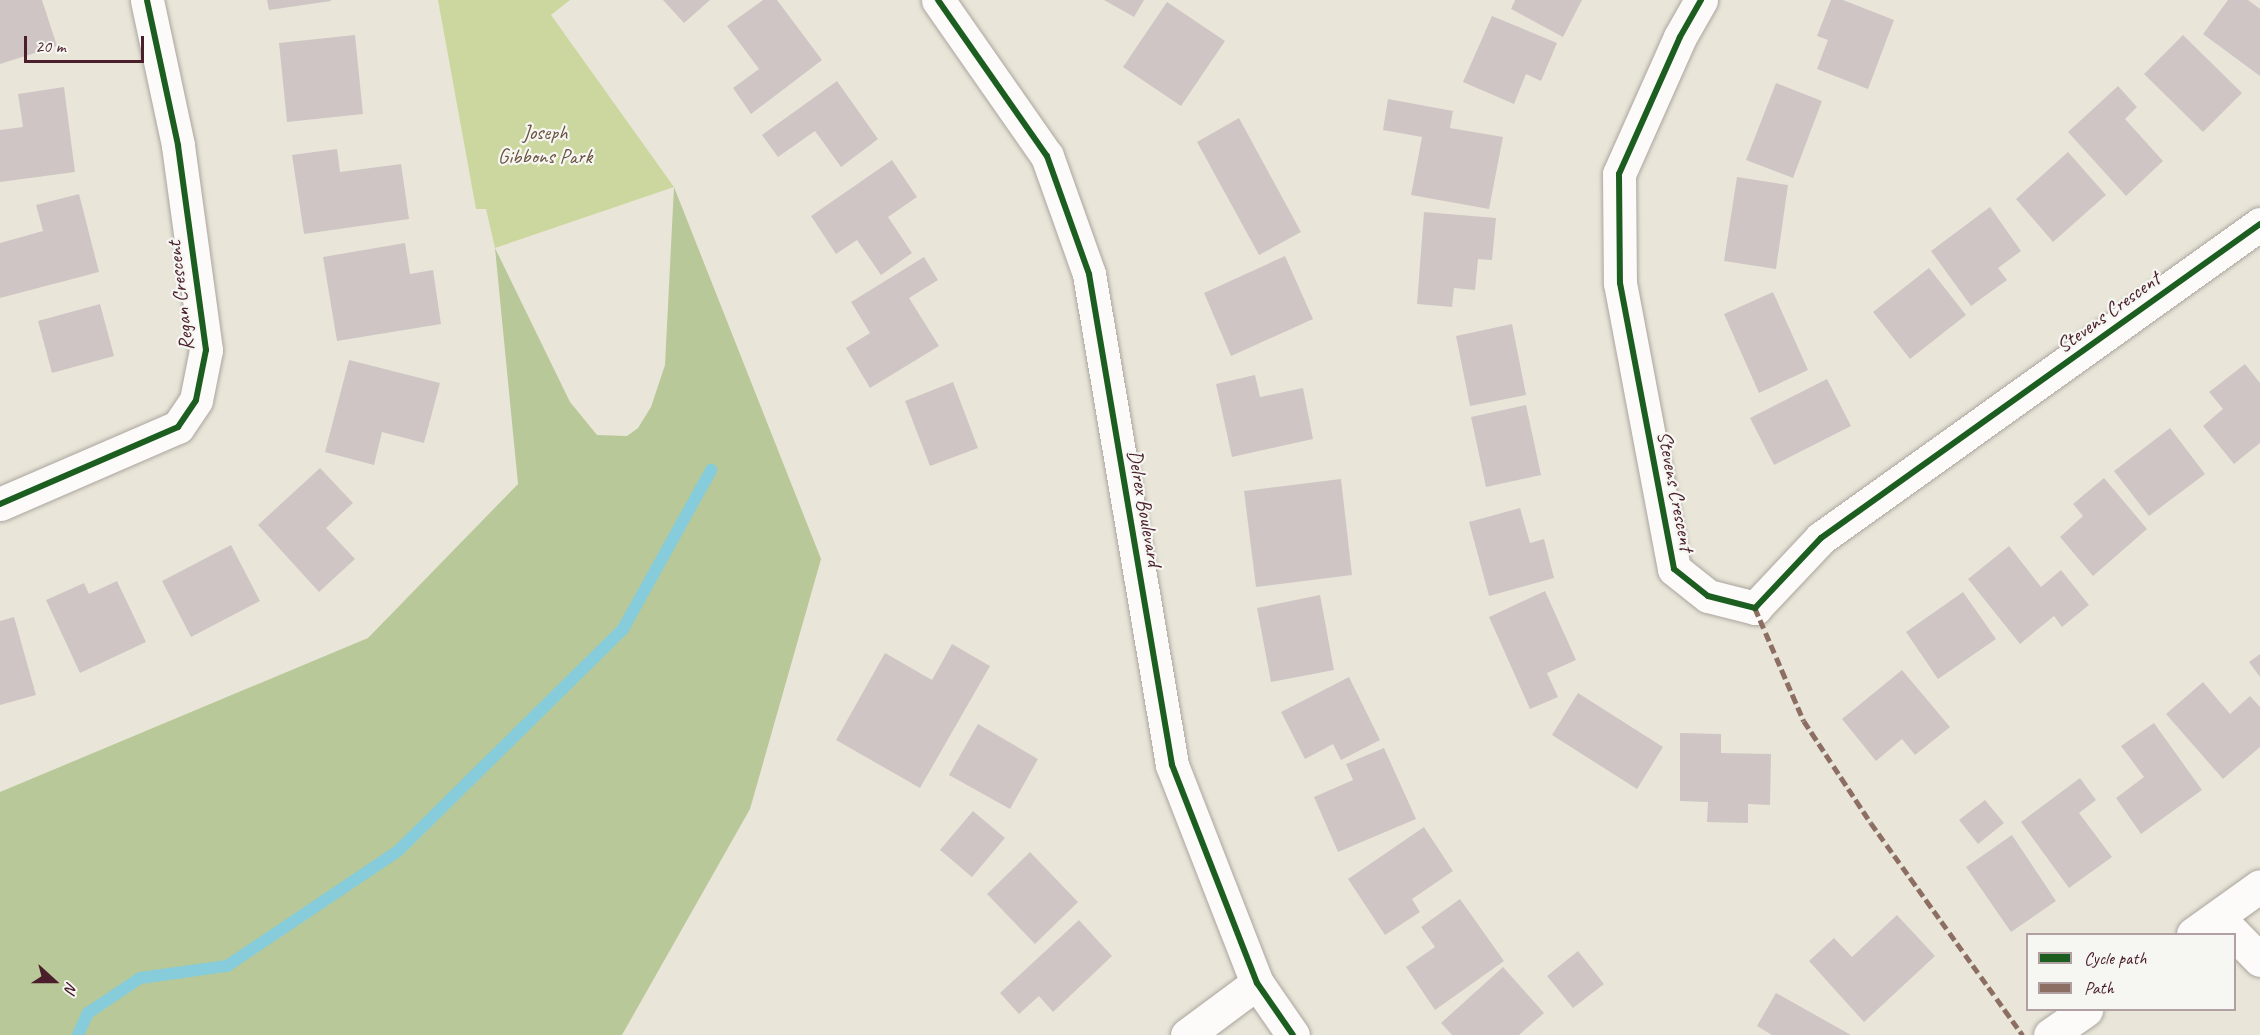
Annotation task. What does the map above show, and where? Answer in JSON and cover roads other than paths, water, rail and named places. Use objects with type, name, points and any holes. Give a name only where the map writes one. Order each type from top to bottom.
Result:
[{"type":"street","name":"Regan Crescent","points":[[0,504],[178,427],[196,400],[206,350],[178,145],[147,0]]},
{"type":"street","name":"Delrex Boulevard","points":[[938,0],[1047,156],[1089,274],[1172,765],[1257,983],[1293,1035]]},
{"type":"street","name":"Stevens Crescent","points":[[1701,0],[1680,37],[1619,174],[1620,284],[1674,569],[1708,596],[1755,608],[1821,538],[2260,224]]},
{"type":"street","points":[[2206,926],[2260,886]]},
{"type":"street","points":[[2236,945],[2260,960]]},
{"type":"street","points":[[1187,1035],[1257,983]]},
{"type":"street","points":[[2050,1035],[2085,1011]]},
{"type":"waterway","points":[[78,1035],[88,1013],[140,978],[227,966],[398,851],[623,629],[711,470]]},
{"type":"park label","name":"Joseph Gibbons Park","points":[[545,144]]}]
